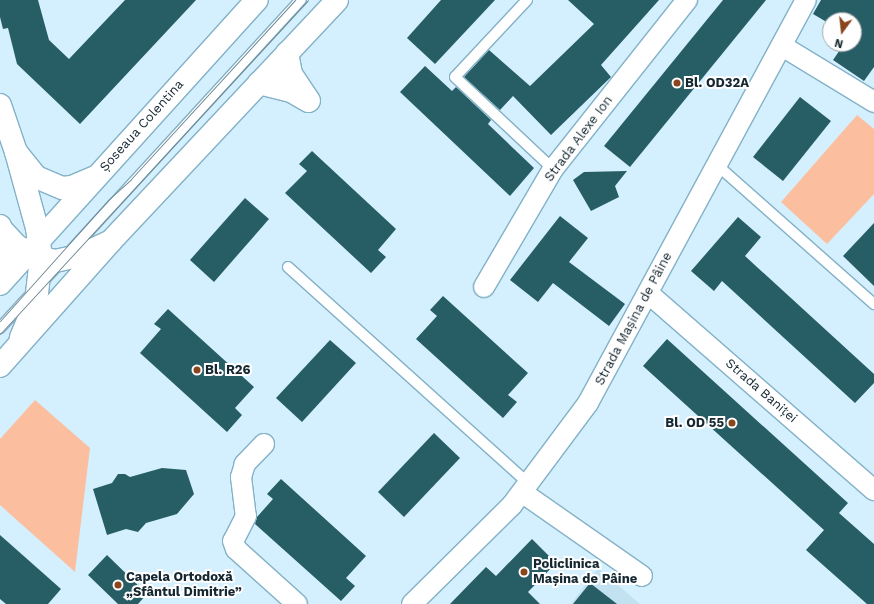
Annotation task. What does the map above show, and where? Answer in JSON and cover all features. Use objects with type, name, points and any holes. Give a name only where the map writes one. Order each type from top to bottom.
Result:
[{"type":"main road","name":"Șoseaua Colentina","points":[[0,284],[42,253],[95,177],[257,0]]},
{"type":"main road","points":[[0,366],[111,241],[337,0]]},
{"type":"main road","points":[[259,83],[291,91],[309,101],[291,74],[287,53]]},
{"type":"main road","points":[[0,105],[16,152],[42,253],[39,286],[34,311],[16,348]]},
{"type":"main road","points":[[16,152],[36,177],[53,186],[72,187],[95,177]]},
{"type":"main road","points":[[0,227],[16,245],[42,253],[84,254],[111,241]]},
{"type":"main road","points":[[0,227],[0,265]]},
{"type":"street","name":"Strada Alexe Ion","points":[[484,287],[553,169],[687,0]]},
{"type":"street","name":"Strada Mașina de Pâine","points":[[412,604],[526,488],[591,398],[806,0]]},
{"type":"street","points":[[782,46],[874,102]]},
{"type":"street","name":"Strada Baniței","points":[[648,293],[874,490]]},
{"type":"street","points":[[264,444],[245,464],[241,477],[246,516],[233,541],[236,549],[297,604]]},
{"type":"street","points":[[526,488],[642,576]]},
{"type":"lane","points":[[42,253],[302,0]]},
{"type":"lane","points":[[527,0],[455,77],[553,169]]},
{"type":"lane","points":[[717,165],[874,304]]},
{"type":"lane","points":[[288,267],[526,488]]},
{"type":"lane","points":[[0,328],[39,286]]},
{"type":"shaded area","points":[[857,115],[874,129],[874,194],[827,244],[781,202]]},
{"type":"shaded area","points":[[35,400],[90,448],[75,572],[0,505],[0,439]]},
{"type":"shaded area","points":[[598,568],[640,604],[571,604]]},
{"type":"building","points":[[0,0],[38,0],[49,40],[69,59],[125,0],[196,0],[80,124],[17,64],[8,28],[3,29],[0,17]]},
{"type":"building","points":[[441,0],[495,0],[435,64],[407,38]]},
{"type":"building","points":[[568,0],[659,0],[601,65],[611,77],[551,135],[513,96],[500,110],[464,77],[489,50],[530,86],[594,24]]},
{"type":"building","name":"Bl. OD32A","points":[[723,0],[766,0],[630,167],[604,146]]},
{"type":"building","points":[[821,0],[874,0],[874,67],[864,81],[833,60],[838,52],[862,52],[862,12],[822,12],[822,19],[813,14]]},
{"type":"building","points":[[425,66],[452,91],[456,87],[491,120],[488,124],[534,168],[510,196],[400,92]]},
{"type":"building","points":[[800,97],[831,121],[783,181],[753,157]]},
{"type":"building","points":[[312,151],[396,229],[378,250],[386,257],[371,273],[285,193],[307,171],[299,164]]},
{"type":"building","points":[[627,171],[615,186],[619,197],[591,211],[573,180],[584,172]]},
{"type":"building","points":[[245,198],[269,219],[214,282],[190,260]]},
{"type":"building","points":[[560,216],[588,238],[569,262],[625,304],[609,326],[553,283],[538,302],[510,280]]},
{"type":"building","points":[[738,217],[761,237],[745,256],[874,374],[874,383],[855,403],[722,281],[714,291],[691,271]]},
{"type":"building","points":[[874,223],[874,286],[843,256]]},
{"type":"building","points":[[443,296],[528,373],[508,395],[517,402],[503,418],[416,339],[437,316],[430,310]]},
{"type":"building","name":"Bl. R26","points":[[168,309],[254,387],[235,408],[242,415],[227,432],[140,353],[161,329],[154,324]]},
{"type":"building","name":"Bl. OD 55","points":[[667,339],[848,503],[839,513],[874,544],[874,604],[867,604],[806,550],[824,530],[643,366]]},
{"type":"building","points":[[330,340],[356,363],[302,422],[276,398]]},
{"type":"building","points":[[434,433],[460,458],[404,517],[378,492]]},
{"type":"building","points":[[162,468],[186,470],[194,494],[177,514],[146,523],[138,532],[126,529],[107,535],[93,489],[112,483],[118,474],[125,474],[130,477]]},
{"type":"building","points":[[281,479],[366,556],[346,578],[355,586],[341,601],[255,524],[257,517],[273,499],[267,494]]},
{"type":"building","points":[[0,535],[61,589],[48,604],[6,604],[0,599]]},
{"type":"building","name":"Policlinica Mașina de Pâine","points":[[532,539],[556,563],[528,592],[540,604],[450,604],[486,567],[496,576]]},
{"type":"building","name":"Capela Ortodoxă „Sfântul Dimitrie”","points":[[107,555],[147,594],[138,604],[118,604],[88,575]]},
{"type":"building","points":[[590,583],[617,604],[573,604]]},
{"type":"tram line","points":[[0,321],[108,200],[131,179],[295,0]]},
{"type":"tram line","points":[[0,334],[308,0]]},
{"type":"place","name":"Bl. OD32A","points":[[677,83]]},
{"type":"place","name":"Bl. R26","points":[[197,370]]},
{"type":"place","name":"Bl. OD 55","points":[[732,423]]},
{"type":"place","name":"Policlinica Mașina de Pâine","points":[[524,572]]},
{"type":"place","name":"Capela Ortodoxă „Sfântul Dimitrie”","points":[[118,585]]}]
